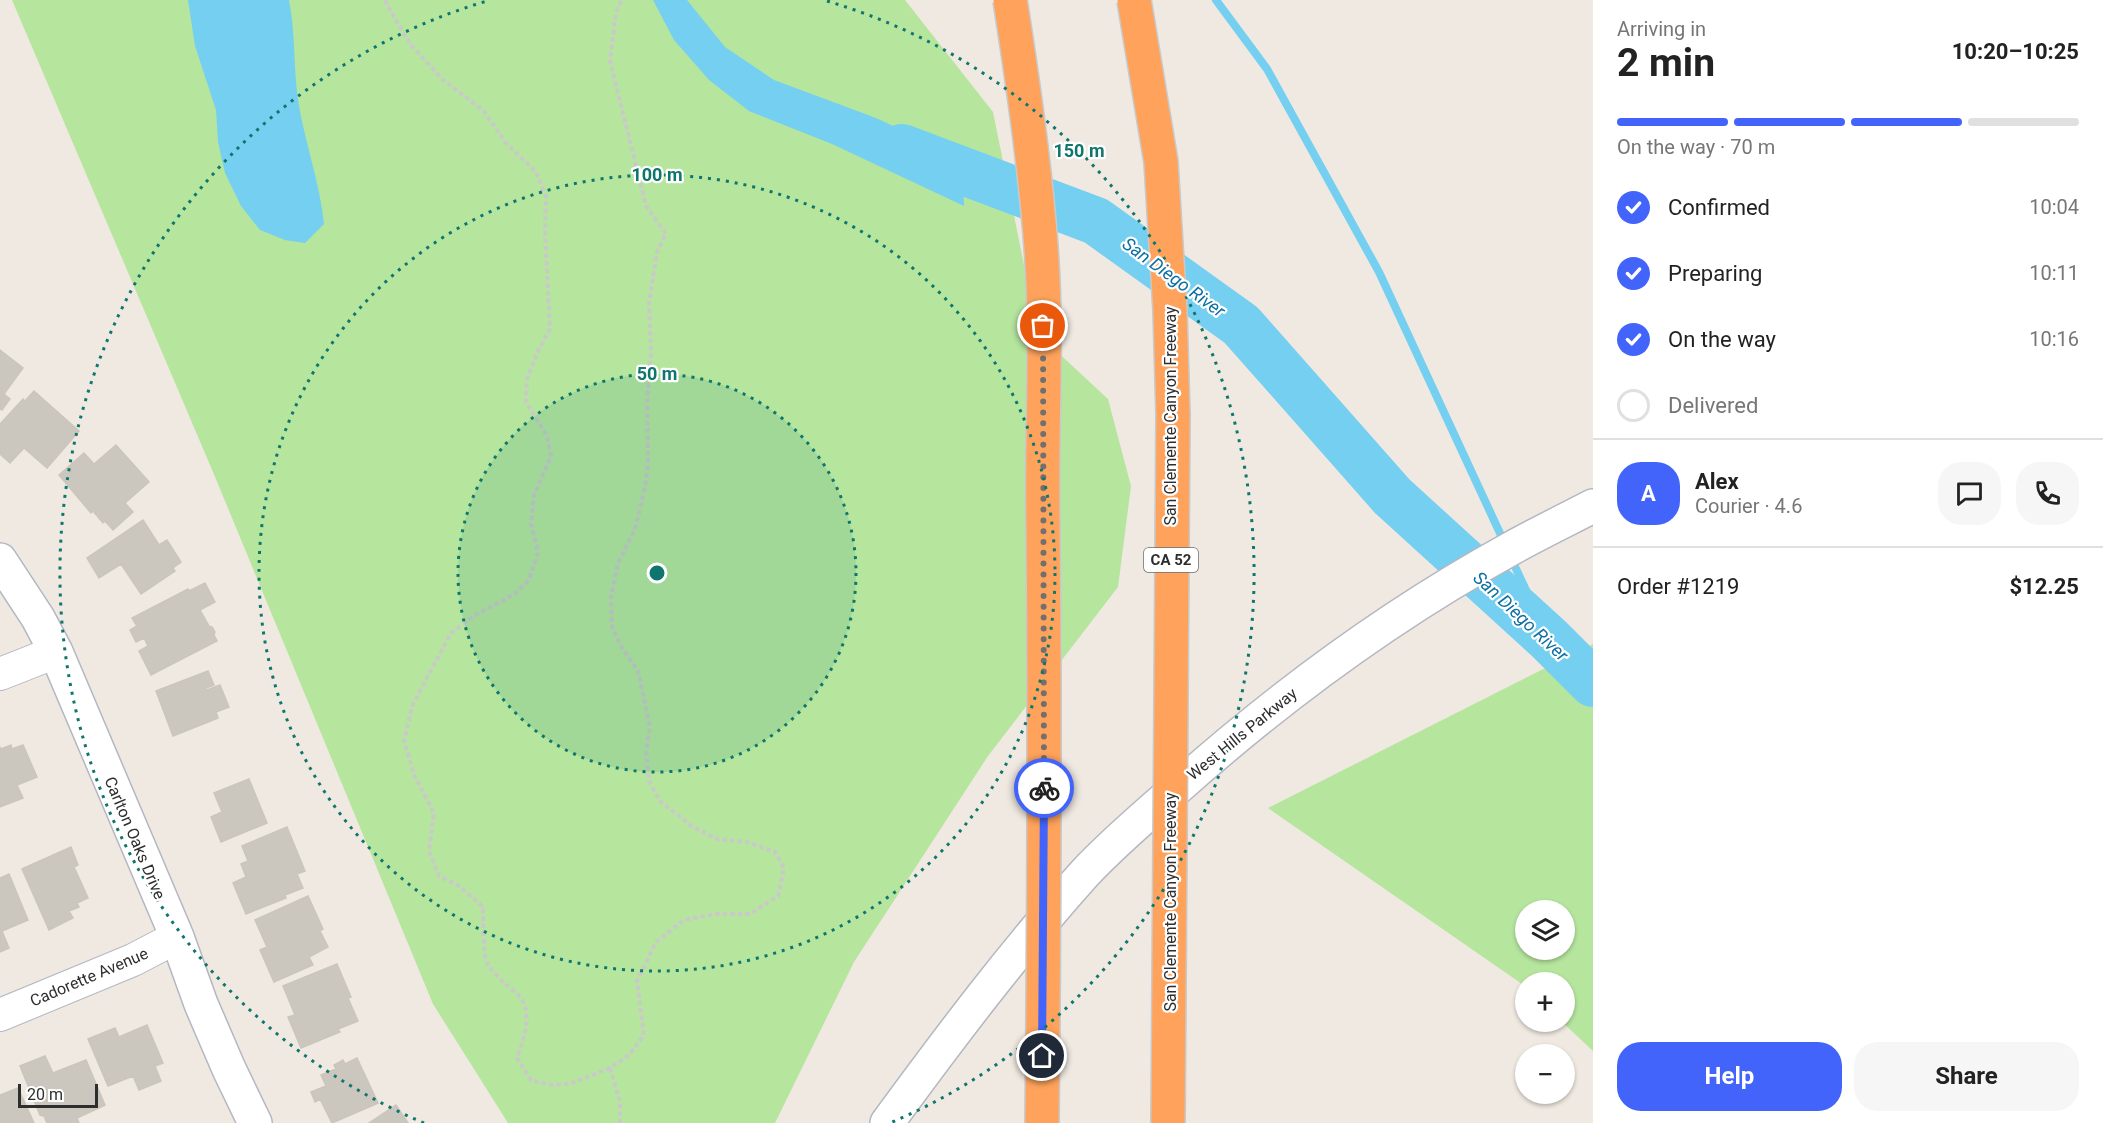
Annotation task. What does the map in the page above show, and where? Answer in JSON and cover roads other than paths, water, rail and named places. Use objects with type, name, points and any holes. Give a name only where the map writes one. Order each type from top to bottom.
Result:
[{"type":"highway","points":[[1010,0],[1023,80],[1041,248],[1044,664],[1042,1123]]},
{"type":"highway","name":"San Clemente Canyon Freeway","points":[[1134,0],[1161,162],[1170,311],[1173,415],[1168,1123]]},
{"type":"main road","name":"West Hills Parkway","points":[[887,1123],[1014,957],[1086,872],[1257,719],[1368,638],[1512,548],[1593,506]]},
{"type":"main road","name":"Carlton Oaks Drive","points":[[0,560],[38,618],[56,652],[177,937],[224,1059],[255,1123]]},
{"type":"street","points":[[0,674],[56,652]]},
{"type":"street","name":"Cadorette Avenue","points":[[0,1015],[133,960],[177,937]]},
{"type":"water","points":[[188,0],[289,0],[299,106],[324,224],[305,243],[285,240],[260,230],[241,206],[225,173],[218,142],[216,110],[195,46]]},
{"type":"water","points":[[653,0],[687,0],[725,47],[774,80],[876,118],[962,158],[964,206],[832,144],[749,111],[709,80],[674,40]]},
{"type":"waterway","points":[[1216,0],[1267,69],[1379,272],[1505,544]]},
{"type":"waterway","name":"San Diego River","points":[[902,148],[1096,221],[1241,325],[1392,496],[1549,639],[1593,683]]},
{"type":"waterway","points":[[1510,556],[1549,639]]}]
